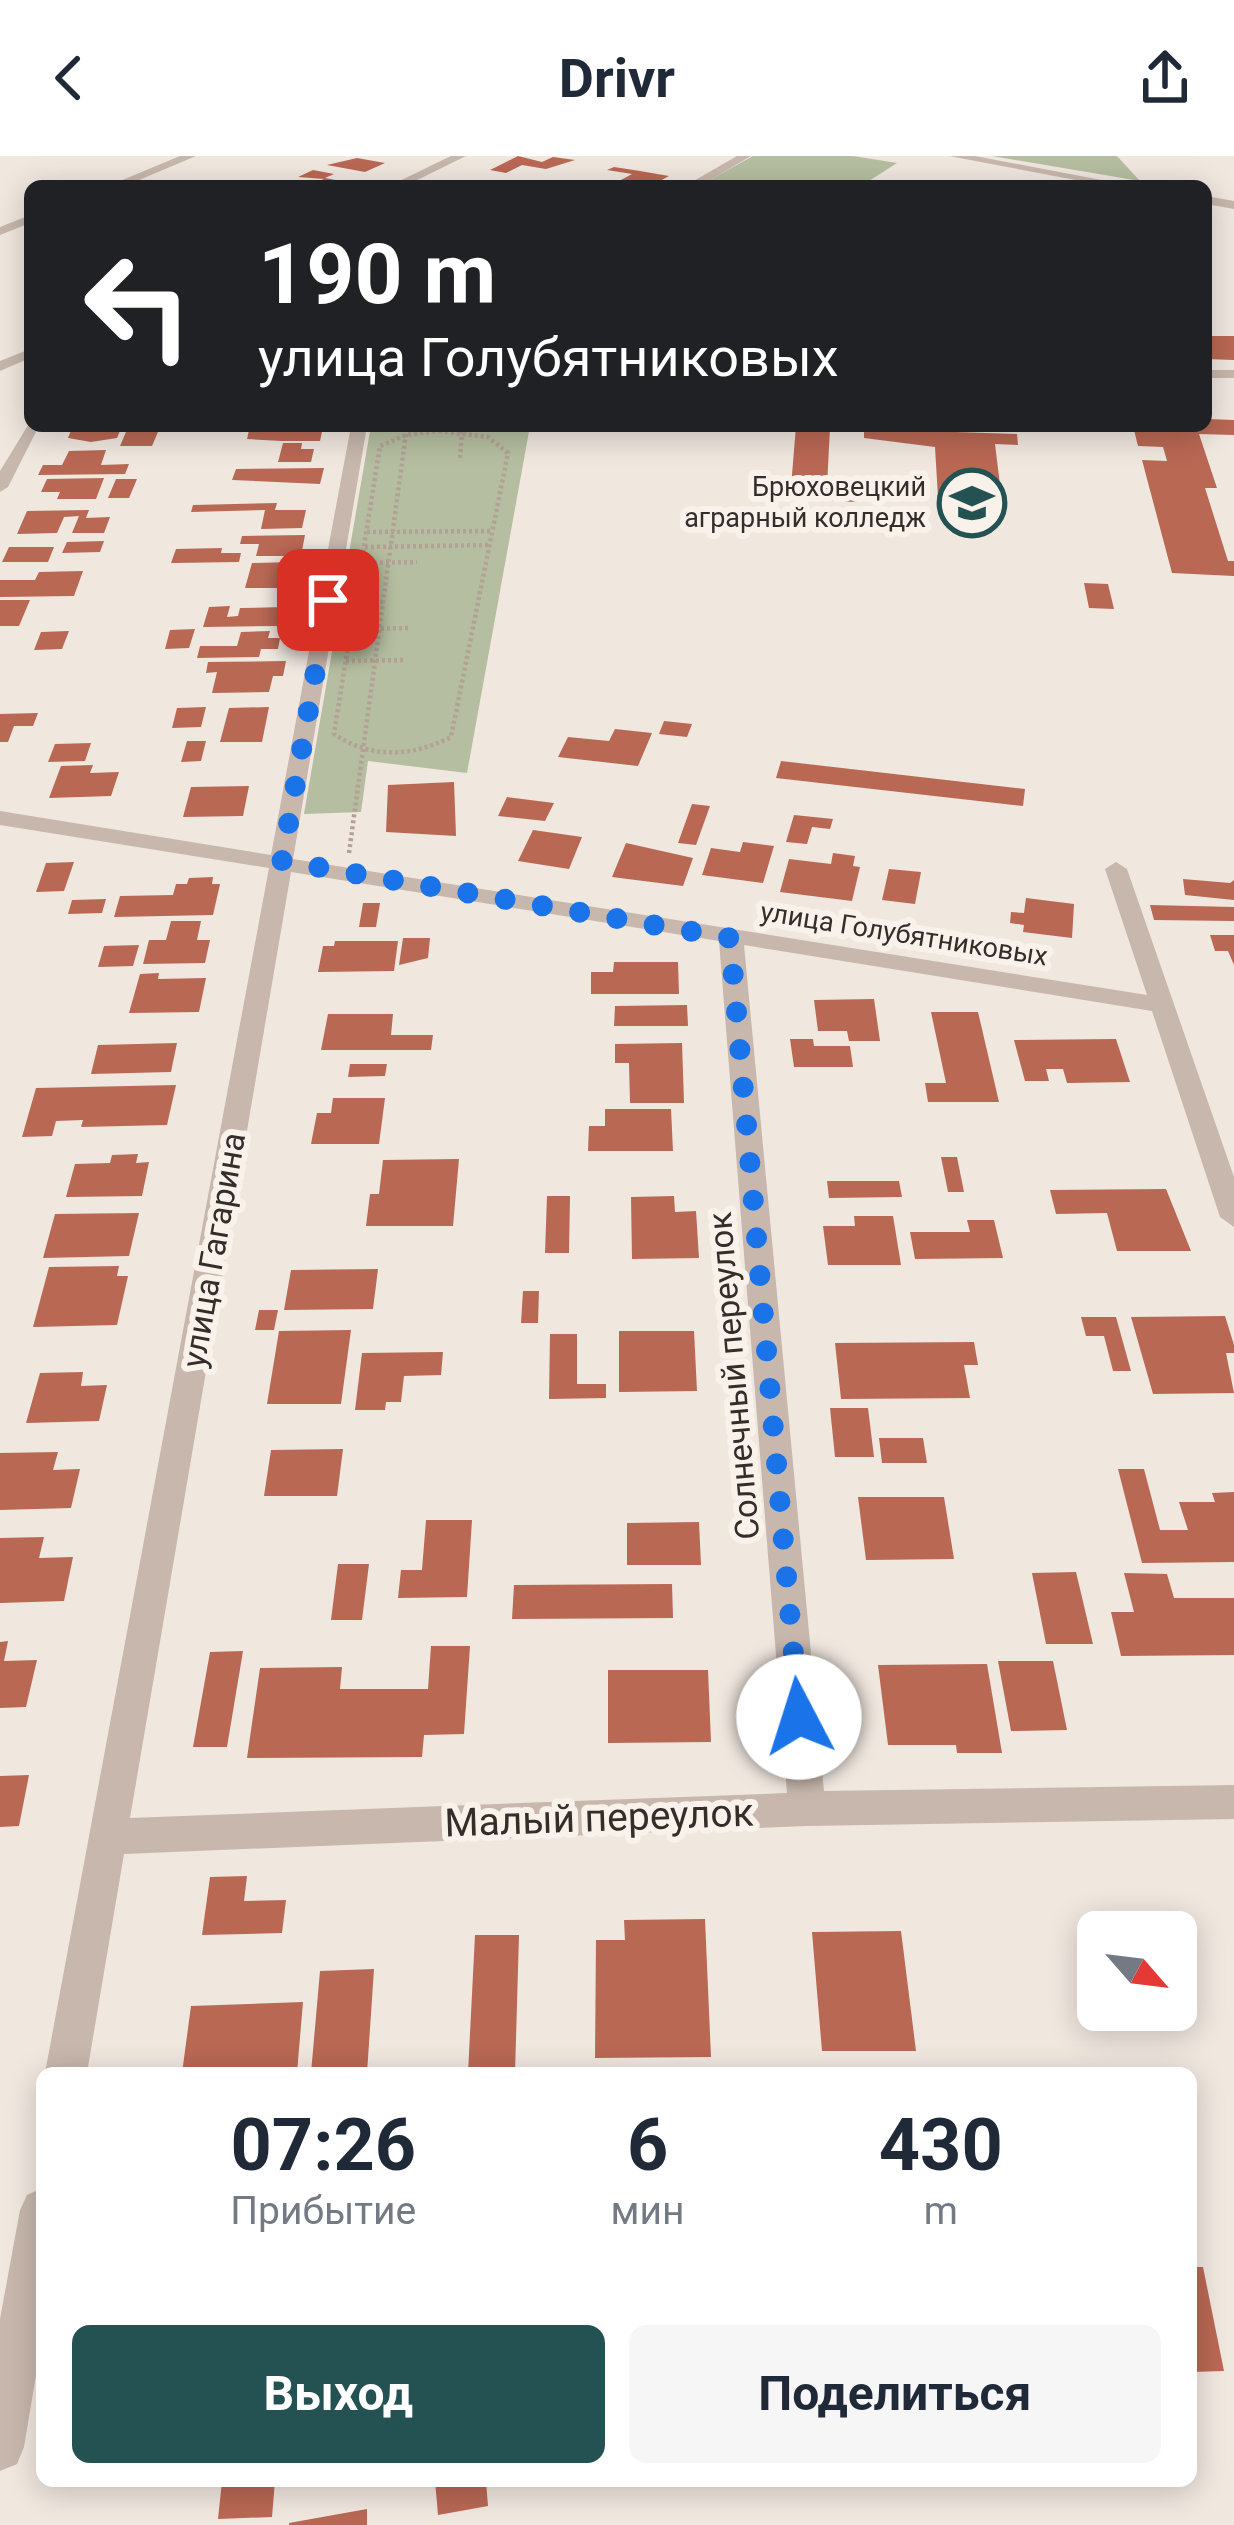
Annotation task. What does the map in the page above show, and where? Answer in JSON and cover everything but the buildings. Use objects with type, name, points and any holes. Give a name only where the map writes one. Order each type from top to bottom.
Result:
[{"type":"street","points":[[129,180],[190,156]]},
{"type":"street","points":[[408,180],[460,156]]},
{"type":"street","points":[[702,180],[745,156]]},
{"type":"street","points":[[955,156],[1093,180]]},
{"type":"street","points":[[0,488],[29,432]]},
{"type":"street","name":"улица Гагарина","points":[[67,2067],[358,432]]},
{"type":"street","name":"улица Голубятниковых","points":[[0,818],[1159,1005]]},
{"type":"street","points":[[1116,869],[1234,1217]]},
{"type":"street","name":"Солнечный переулок","points":[[730,938],[806,1809]]},
{"type":"street","name":"Малый переулок","points":[[108,1837],[806,1809],[1234,1802]]},
{"type":"street","points":[[0,2446],[36,2244]]},
{"type":"path","points":[[346,872],[406,432]]},
{"type":"path","points":[[447,432],[406,435],[380,446],[334,734],[363,750],[409,752],[452,737],[508,453],[488,437],[466,432]]},
{"type":"path","points":[[460,458],[461,432]]},
{"type":"path","points":[[376,472],[401,472]]},
{"type":"path","points":[[367,532],[493,531]]},
{"type":"path","points":[[364,547],[490,545]]},
{"type":"path","points":[[362,562],[417,562]]},
{"type":"path","points":[[356,602],[383,602]]},
{"type":"path","points":[[351,629],[410,628]]},
{"type":"path","points":[[346,661],[406,660]]},
{"type":"green space","points":[[753,156],[853,156],[897,163],[870,180],[710,180]]},
{"type":"green space","points":[[992,156],[1117,156],[1139,180],[1134,180]]},
{"type":"green space","points":[[370,432],[529,432],[467,773],[368,761],[361,812],[304,814]]},
{"type":"place","name":"Брюховецкий аграрный колледж","points":[[972,503]]},
{"type":"route","points":[[328,600],[282,861],[730,938],[799,1717]]}]
